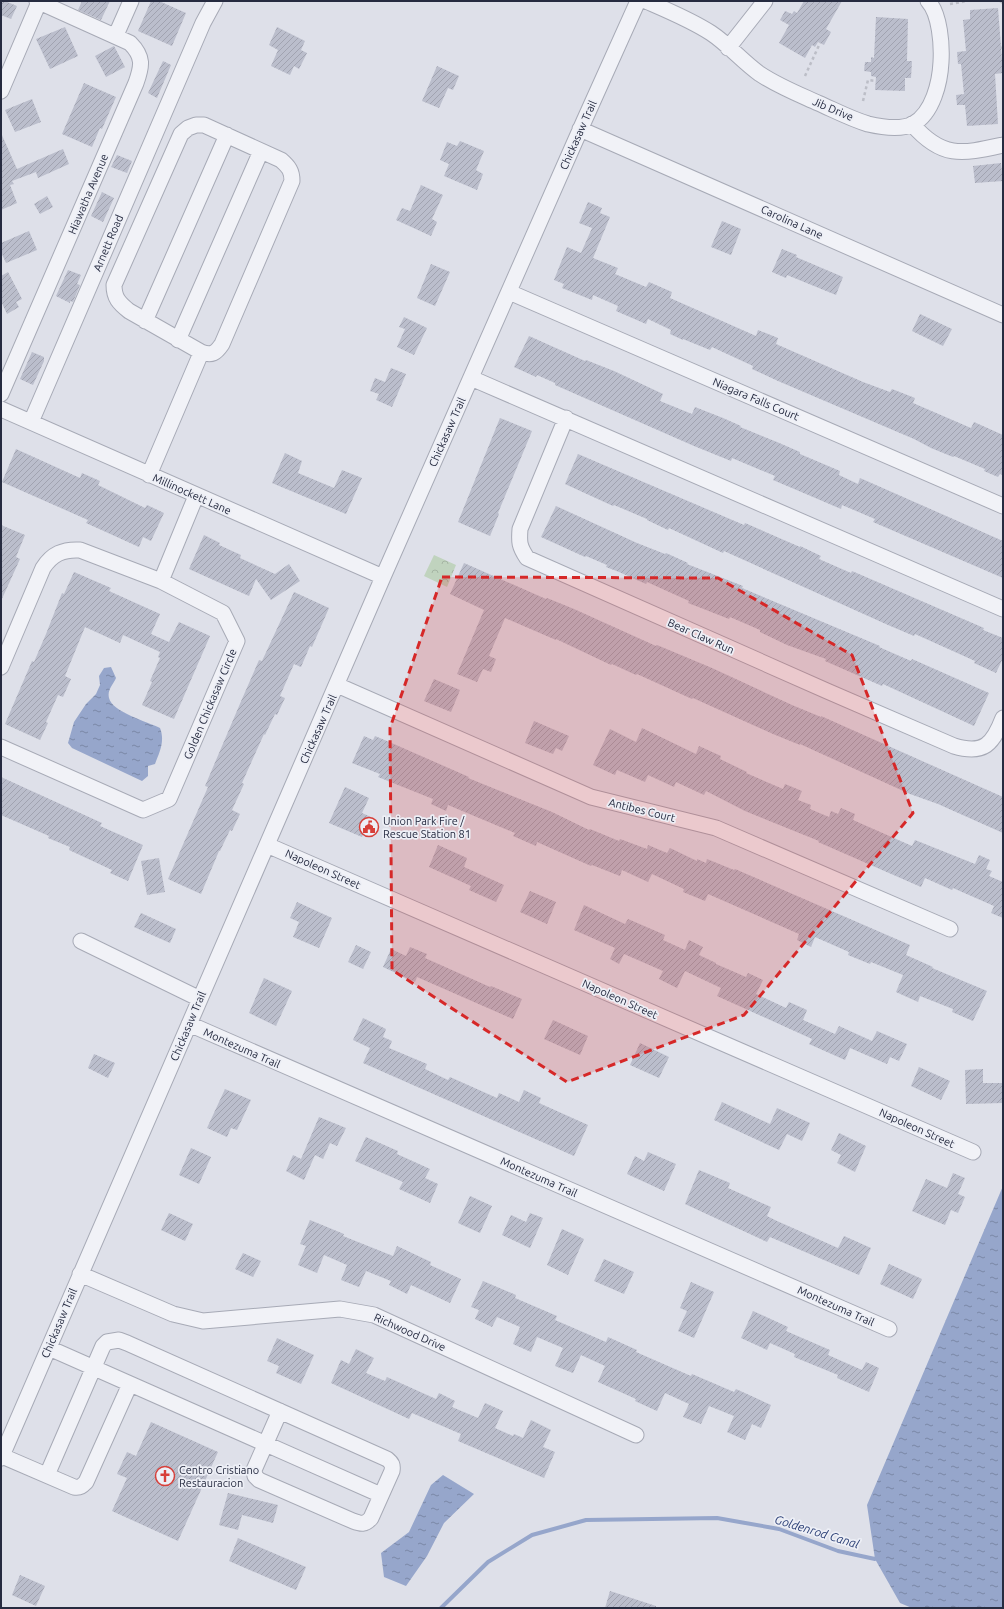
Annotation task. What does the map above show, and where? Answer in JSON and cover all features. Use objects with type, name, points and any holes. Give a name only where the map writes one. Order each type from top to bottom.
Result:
[{"type":"street","points":[[116,35],[131,1]]},
{"type":"street","name":"Arnett Road","points":[[31,422],[185,64],[203,23],[215,1]]},
{"type":"street","name":"Chickasaw Trail","points":[[2,1457],[188,1024],[383,577],[580,129],[638,1]]},
{"type":"street","name":"Jib Drive","points":[[646,1],[696,24],[713,34],[761,75],[787,89],[868,124],[899,127],[912,124]]},
{"type":"street","points":[[728,48],[765,1]]},
{"type":"street","points":[[928,1],[934,9],[939,28],[941,60],[940,72],[934,96],[928,108],[920,119],[912,124],[922,136],[935,145],[949,151],[970,152],[1003,145]]},
{"type":"street","points":[[1,91],[38,2]]},
{"type":"street","name":"Hiawatha Avenue","points":[[1,394],[6,368],[141,70],[142,62],[135,48],[130,43],[116,35],[38,2]]},
{"type":"street","points":[[196,125],[204,125],[261,151],[281,160],[288,166],[292,173],[292,181],[222,344],[216,352],[209,355],[201,353],[145,320],[118,302],[114,294],[114,285],[181,134],[188,128],[196,125]]},
{"type":"street","name":"Carolina Lane","points":[[580,129],[1003,315]]},
{"type":"street","points":[[145,320],[227,136]]},
{"type":"street","points":[[178,340],[261,151]]},
{"type":"street","name":"Niagara Falls Court","points":[[509,292],[1003,506]]},
{"type":"street","points":[[149,475],[201,353]]},
{"type":"street","points":[[471,378],[1003,609]]},
{"type":"street","name":"Millinockett Lane","points":[[1,409],[383,577]]},
{"type":"street","name":"Bear Claw Run","points":[[566,418],[520,529],[519,542],[527,558],[954,746],[972,750],[985,746],[995,736],[1003,718]]},
{"type":"street","points":[[161,581],[196,496]]},
{"type":"street","name":"Golden Chickasaw Circle","points":[[1,667],[43,568],[48,561],[58,553],[65,550],[80,550],[161,581],[223,614],[237,641],[169,799],[143,810],[1,747]]},
{"type":"street","name":"Antibes Court","points":[[336,685],[591,798],[716,828],[950,929]]},
{"type":"street","name":"Napoleon Street","points":[[267,845],[973,1152]]},
{"type":"street","points":[[81,940],[200,999]]},
{"type":"street","name":"Montezuma Trail","points":[[188,1024],[889,1329]]},
{"type":"street","name":"Richwood Drive","points":[[80,1274],[173,1314],[203,1321],[340,1309],[374,1315],[636,1435]]},
{"type":"street","points":[[47,1475],[103,1346],[107,1342],[119,1340],[280,1411],[392,1462],[392,1471],[371,1518],[367,1523],[361,1524],[339,1515],[259,1480],[255,1476],[254,1470],[280,1411]]},
{"type":"street","points":[[49,1348],[381,1495]]},
{"type":"street","points":[[2,1457],[74,1487],[79,1488],[83,1486],[130,1384]]},
{"type":"path","points":[[950,4],[967,1]]},
{"type":"path","points":[[805,76],[820,42]]},
{"type":"path","points":[[863,101],[868,80],[876,81]]},
{"type":"highlighted area","points":[[442,577],[718,578],[852,655],[913,813],[744,1015],[567,1082],[392,970],[390,728]]},
{"type":"green space","points":[[434,555],[456,565],[447,587],[424,576]]},
{"type":"water","points":[[111,667],[116,678],[109,692],[109,698],[112,703],[123,712],[160,728],[162,737],[159,755],[155,764],[148,766],[148,776],[142,781],[72,748],[68,743],[74,722],[86,704],[96,694],[100,685],[99,676],[104,668]]},
{"type":"water","points":[[1003,1186],[1003,1608],[912,1608],[900,1603],[875,1559],[867,1505]]},
{"type":"water","points":[[443,1475],[474,1494],[444,1523],[427,1556],[406,1586],[384,1577],[381,1553],[409,1532],[431,1485]]},
{"type":"building","points":[[1,1],[17,6],[11,19],[1,15]]},
{"type":"building","points":[[82,1],[110,1],[101,20],[78,10]]},
{"type":"building","points":[[151,1],[159,1],[186,13],[172,46],[138,31]]},
{"type":"building","points":[[804,1],[842,1],[826,29],[831,32],[824,45],[818,42],[815,47],[812,45],[805,58],[779,43],[789,25],[780,20],[785,11],[792,14],[794,11],[797,13]]},
{"type":"building","points":[[998,8],[1003,73],[995,74],[998,124],[967,126],[965,105],[957,105],[956,95],[964,94],[961,64],[958,64],[957,52],[966,51],[963,20],[970,19],[970,10]]},
{"type":"building","points":[[876,17],[908,19],[907,61],[912,61],[911,78],[905,78],[905,91],[875,90],[876,77],[871,76],[871,72],[864,71],[865,62],[871,62],[871,57],[874,58]]},
{"type":"building","points":[[65,27],[78,56],[50,69],[36,39]]},
{"type":"building","points":[[277,27],[305,41],[301,50],[307,53],[299,69],[294,66],[290,75],[271,66],[278,50],[269,45]]},
{"type":"building","points":[[114,46],[125,67],[106,77],[95,56]]},
{"type":"building","points":[[163,61],[171,65],[157,98],[148,93]]},
{"type":"building","points":[[437,66],[459,76],[453,90],[448,88],[439,108],[422,101]]},
{"type":"building","points":[[84,83],[116,97],[102,129],[100,128],[92,147],[62,134]]},
{"type":"building","points":[[32,99],[41,122],[15,132],[5,110]]},
{"type":"building","points":[[1,133],[17,169],[63,149],[69,164],[38,178],[36,172],[12,181],[14,184],[10,185],[17,203],[1,210]]},
{"type":"building","points":[[460,141],[484,151],[476,170],[483,174],[477,190],[444,176],[449,164],[440,160],[447,142],[457,146]]},
{"type":"building","points":[[117,155],[132,161],[127,173],[111,167]]},
{"type":"building","points":[[1001,163],[1003,181],[975,183],[973,166]]},
{"type":"building","points":[[421,185],[443,195],[432,219],[437,222],[431,236],[396,220],[402,208],[410,211]]},
{"type":"building","points":[[102,192],[114,198],[103,222],[91,216]]},
{"type":"building","points":[[47,196],[53,207],[40,214],[34,204]]},
{"type":"building","points":[[588,202],[602,208],[600,213],[610,217],[593,258],[618,268],[615,274],[646,287],[649,282],[672,292],[670,298],[756,336],[758,330],[778,338],[776,344],[863,382],[890,392],[892,389],[915,398],[913,403],[971,428],[974,422],[1003,435],[1003,475],[1000,474],[998,477],[984,471],[985,469],[931,448],[914,439],[778,381],[752,369],[753,366],[712,347],[710,350],[683,340],[670,334],[671,330],[648,319],[646,324],[616,311],[618,306],[593,295],[592,300],[562,288],[564,284],[554,280],[567,247],[581,253],[592,228],[579,223]]},
{"type":"building","points":[[722,221],[741,229],[731,255],[711,247]]},
{"type":"building","points":[[29,231],[37,250],[6,263],[1,252],[1,243]]},
{"type":"building","points":[[782,249],[797,255],[796,257],[843,277],[836,295],[787,275],[786,278],[772,272]]},
{"type":"building","points":[[431,264],[450,272],[435,306],[417,298]]},
{"type":"building","points":[[68,270],[81,275],[77,284],[80,285],[73,302],[70,301],[70,303],[56,296]]},
{"type":"building","points":[[8,272],[22,299],[16,302],[19,307],[7,314],[1,301],[1,276]]},
{"type":"building","points":[[920,314],[952,329],[943,346],[912,331]]},
{"type":"building","points":[[404,317],[427,328],[414,355],[397,347],[405,329],[399,327]]},
{"type":"building","points":[[529,336],[585,361],[586,360],[614,371],[663,394],[660,401],[692,414],[695,407],[723,418],[840,471],[839,475],[858,484],[860,478],[1003,541],[1003,578],[873,522],[875,519],[842,505],[841,509],[773,480],[775,476],[732,458],[731,461],[694,446],[555,385],[555,383],[537,375],[536,377],[514,367]]},
{"type":"building","points":[[32,352],[44,357],[44,361],[33,385],[20,379]]},
{"type":"building","points":[[391,368],[406,374],[392,407],[376,400],[379,394],[370,391],[375,378],[385,382]]},
{"type":"building","points":[[500,418],[532,431],[490,536],[458,522]]},
{"type":"building","points":[[16,449],[80,478],[82,473],[100,481],[98,485],[145,508],[147,505],[164,513],[151,541],[143,537],[139,547],[86,523],[88,520],[2,482]]},
{"type":"building","points":[[285,453],[302,461],[298,473],[334,488],[342,470],[362,478],[346,514],[272,483]]},
{"type":"building","points":[[578,454],[744,525],[745,523],[800,546],[821,556],[819,559],[851,573],[852,571],[984,628],[983,630],[1003,638],[1003,658],[996,673],[974,663],[975,661],[915,634],[914,636],[888,625],[724,551],[723,553],[669,528],[668,530],[647,519],[614,505],[613,506],[565,484]]},
{"type":"building","points":[[556,506],[637,543],[665,554],[666,553],[688,563],[687,564],[743,586],[742,588],[989,693],[974,726],[883,684],[882,686],[825,661],[826,659],[787,645],[760,632],[760,630],[730,617],[729,619],[688,603],[689,601],[647,582],[646,584],[606,567],[607,565],[586,556],[585,557],[541,537]]},
{"type":"building","points":[[1,525],[25,535],[16,557],[20,559],[1,601]]},
{"type":"building","points":[[204,535],[220,543],[219,545],[241,555],[240,558],[275,574],[289,564],[300,581],[271,600],[256,579],[249,596],[189,569]]},
{"type":"building","points":[[464,563],[546,599],[547,598],[574,609],[656,646],[657,645],[712,668],[792,705],[821,716],[1003,797],[1003,833],[938,804],[910,794],[800,744],[773,734],[637,674],[636,675],[612,664],[611,665],[556,639],[505,618],[489,656],[496,659],[491,672],[483,669],[477,682],[457,674],[484,610],[450,594]]},
{"type":"building","points":[[74,572],[111,588],[109,591],[160,614],[151,634],[169,642],[179,622],[210,636],[174,719],[142,705],[152,682],[150,681],[160,658],[158,657],[160,652],[123,635],[120,643],[85,627],[65,676],[71,679],[63,697],[58,695],[40,740],[5,724],[32,661],[34,662],[62,593],[64,594]]},
{"type":"building","points":[[294,592],[329,608],[312,647],[310,646],[301,667],[294,664],[280,696],[285,698],[277,715],[275,714],[265,735],[264,734],[242,783],[244,784],[232,810],[240,814],[232,831],[230,830],[219,851],[201,894],[168,879],[208,787],[205,786],[259,660],[262,661]]},
{"type":"building","points":[[434,679],[460,690],[451,712],[424,701]]},
{"type":"building","points":[[534,721],[569,736],[562,751],[556,748],[553,754],[525,743]]},
{"type":"building","points":[[642,728],[696,754],[699,746],[721,756],[720,759],[747,772],[746,773],[783,789],[785,784],[802,791],[798,800],[811,805],[810,809],[829,817],[831,811],[838,814],[841,808],[855,814],[853,820],[912,846],[915,840],[975,864],[979,855],[990,860],[986,869],[992,871],[989,876],[1003,882],[1003,918],[991,913],[994,906],[953,888],[952,890],[925,878],[921,887],[818,842],[819,841],[745,811],[706,791],[704,795],[676,782],[674,787],[648,775],[645,782],[617,770],[615,775],[593,765],[610,729],[636,742]]},
{"type":"building","points":[[364,736],[373,740],[375,736],[469,777],[468,778],[552,812],[589,830],[590,829],[619,841],[620,839],[647,849],[648,845],[667,853],[670,848],[697,861],[697,859],[706,863],[707,859],[734,870],[735,869],[910,945],[906,955],[933,967],[932,968],[987,991],[973,1021],[952,1012],[953,1009],[920,996],[918,1002],[896,992],[903,975],[871,962],[870,964],[848,955],[849,952],[815,937],[811,947],[797,940],[799,934],[708,894],[705,901],[683,892],[684,889],[652,874],[648,882],[622,870],[620,876],[592,865],[591,866],[537,842],[536,846],[513,836],[515,833],[448,805],[446,811],[431,804],[433,799],[378,777],[380,774],[352,763]]},
{"type":"building","points":[[1,777],[102,823],[100,826],[143,845],[128,881],[110,873],[112,870],[69,850],[70,847],[48,838],[49,836],[1,815]]},
{"type":"building","points":[[345,787],[369,798],[362,813],[371,817],[362,837],[329,823]]},
{"type":"building","points":[[438,845],[467,858],[464,867],[504,885],[496,902],[469,890],[471,886],[429,867]]},
{"type":"building","points":[[159,858],[165,892],[147,895],[141,861]]},
{"type":"building","points":[[530,891],[556,902],[547,924],[520,912]]},
{"type":"building","points":[[297,902],[332,918],[319,948],[293,937],[299,922],[290,918]]},
{"type":"building","points":[[584,905],[625,924],[628,919],[665,935],[663,940],[685,950],[689,940],[703,947],[699,955],[746,977],[748,973],[763,980],[756,994],[786,1008],[789,1002],[807,1010],[803,1020],[835,1034],[839,1026],[872,1041],[877,1031],[907,1044],[899,1061],[890,1057],[887,1064],[850,1048],[845,1060],[809,1044],[812,1039],[717,996],[721,988],[685,971],[677,988],[659,979],[663,971],[624,954],[619,964],[610,959],[615,948],[574,930]]},
{"type":"building","points":[[141,913],[176,929],[170,943],[134,927]]},
{"type":"building","points":[[356,945],[371,952],[363,969],[348,962]]},
{"type":"building","points":[[410,947],[427,954],[425,958],[490,987],[491,986],[522,999],[513,1019],[417,977],[415,982],[383,967],[391,949],[406,956]]},
{"type":"building","points":[[264,978],[292,991],[276,1026],[249,1013]]},
{"type":"building","points":[[363,1018],[386,1029],[383,1037],[392,1041],[389,1048],[427,1064],[425,1069],[448,1080],[450,1077],[497,1098],[499,1093],[519,1102],[524,1090],[541,1098],[539,1103],[588,1125],[574,1156],[363,1063],[370,1048],[353,1040]]},
{"type":"building","points":[[553,1020],[588,1036],[580,1055],[544,1039]]},
{"type":"building","points":[[640,1043],[669,1057],[659,1078],[630,1065]]},
{"type":"building","points":[[94,1054],[115,1063],[108,1078],[88,1068]]},
{"type":"building","points":[[919,1067],[950,1081],[941,1100],[911,1086]]},
{"type":"building","points":[[983,1069],[983,1083],[1003,1083],[1003,1103],[966,1104],[965,1070]]},
{"type":"building","points":[[225,1089],[251,1100],[237,1130],[231,1128],[227,1137],[207,1128]]},
{"type":"building","points":[[722,1102],[770,1124],[777,1108],[810,1123],[802,1141],[787,1134],[779,1150],[714,1120]]},
{"type":"building","points":[[319,1117],[346,1128],[337,1146],[330,1143],[323,1159],[315,1155],[304,1180],[286,1171],[293,1155],[301,1159]]},
{"type":"building","points":[[839,1133],[866,1146],[855,1172],[837,1163],[841,1155],[831,1150]]},
{"type":"building","points":[[366,1137],[398,1151],[397,1154],[430,1169],[425,1178],[438,1184],[430,1203],[399,1189],[403,1182],[355,1161]]},
{"type":"building","points":[[191,1148],[211,1157],[199,1184],[179,1175]]},
{"type":"building","points":[[648,1152],[676,1164],[664,1191],[627,1174],[635,1156],[644,1161]]},
{"type":"building","points":[[699,1170],[730,1183],[728,1188],[771,1207],[767,1216],[777,1221],[838,1248],[844,1236],[871,1248],[859,1275],[770,1237],[767,1242],[685,1204]]},
{"type":"building","points":[[953,1173],[965,1178],[958,1194],[965,1197],[958,1213],[951,1210],[945,1225],[912,1211],[926,1179],[947,1188]]},
{"type":"building","points":[[470,1196],[492,1206],[480,1233],[458,1223]]},
{"type":"building","points":[[169,1213],[193,1224],[185,1241],[161,1230]]},
{"type":"building","points":[[530,1213],[543,1218],[530,1248],[502,1235],[511,1215],[526,1222]]},
{"type":"building","points":[[310,1220],[344,1234],[343,1236],[393,1256],[397,1246],[431,1262],[430,1265],[461,1279],[450,1303],[411,1285],[407,1294],[389,1285],[391,1281],[366,1271],[359,1287],[341,1280],[347,1265],[324,1255],[317,1273],[298,1265],[306,1246],[300,1244]]},
{"type":"building","points":[[562,1229],[584,1239],[568,1275],[547,1265]]},
{"type":"building","points":[[243,1253],[261,1261],[253,1277],[235,1269]]},
{"type":"building","points":[[604,1259],[634,1272],[624,1294],[594,1281]]},
{"type":"building","points":[[889,1264],[922,1279],[913,1299],[880,1284]]},
{"type":"building","points":[[483,1281],[516,1295],[515,1298],[557,1316],[555,1320],[606,1342],[608,1337],[637,1350],[636,1352],[691,1376],[692,1374],[734,1392],[736,1389],[771,1405],[761,1428],[752,1424],[745,1440],[727,1432],[734,1416],[709,1406],[701,1424],[683,1417],[689,1404],[665,1393],[657,1411],[635,1401],[636,1399],[598,1382],[605,1366],[581,1355],[573,1373],[555,1366],[563,1348],[537,1337],[531,1352],[513,1344],[520,1327],[497,1317],[492,1327],[475,1319],[479,1310],[471,1307]]},
{"type":"building","points":[[691,1282],[714,1292],[694,1338],[678,1331],[687,1311],[680,1308]]},
{"type":"building","points":[[753,1311],[788,1327],[786,1331],[830,1350],[828,1355],[862,1370],[866,1362],[879,1368],[869,1392],[837,1378],[838,1375],[794,1357],[795,1354],[770,1343],[767,1350],[741,1338]]},
{"type":"building","points":[[277,1338],[314,1355],[301,1384],[276,1373],[279,1366],[267,1361]]},
{"type":"building","points":[[356,1349],[374,1358],[366,1373],[385,1381],[387,1377],[436,1399],[439,1393],[455,1401],[452,1407],[478,1418],[485,1403],[503,1411],[495,1428],[513,1436],[514,1434],[523,1438],[531,1420],[551,1430],[543,1447],[555,1452],[544,1478],[458,1441],[461,1434],[412,1413],[409,1419],[331,1383],[341,1360],[349,1364]]},
{"type":"building","name":"Centro Cristiano Restauracion","points":[[151,1422],[218,1452],[178,1541],[112,1511],[127,1478],[117,1474],[127,1452],[136,1456]]},
{"type":"building","points":[[228,1493],[278,1505],[273,1523],[242,1515],[238,1530],[219,1525]]},
{"type":"building","points":[[238,1538],[306,1567],[296,1590],[229,1561]]},
{"type":"building","points":[[20,1575],[45,1586],[36,1606],[12,1595]]},
{"type":"building","points":[[610,1591],[656,1606],[656,1608],[605,1608]]},
{"type":"waterway","name":"Goldenrod Canal","points":[[441,1608],[488,1562],[532,1535],[586,1520],[717,1518],[779,1529],[838,1551],[875,1559],[879,1556]]},
{"type":"place","name":"Union Park Fire / Rescue Station 81","points":[[369,827]]},
{"type":"place","name":"Centro Cristiano Restauracion","points":[[165,1476]]}]
